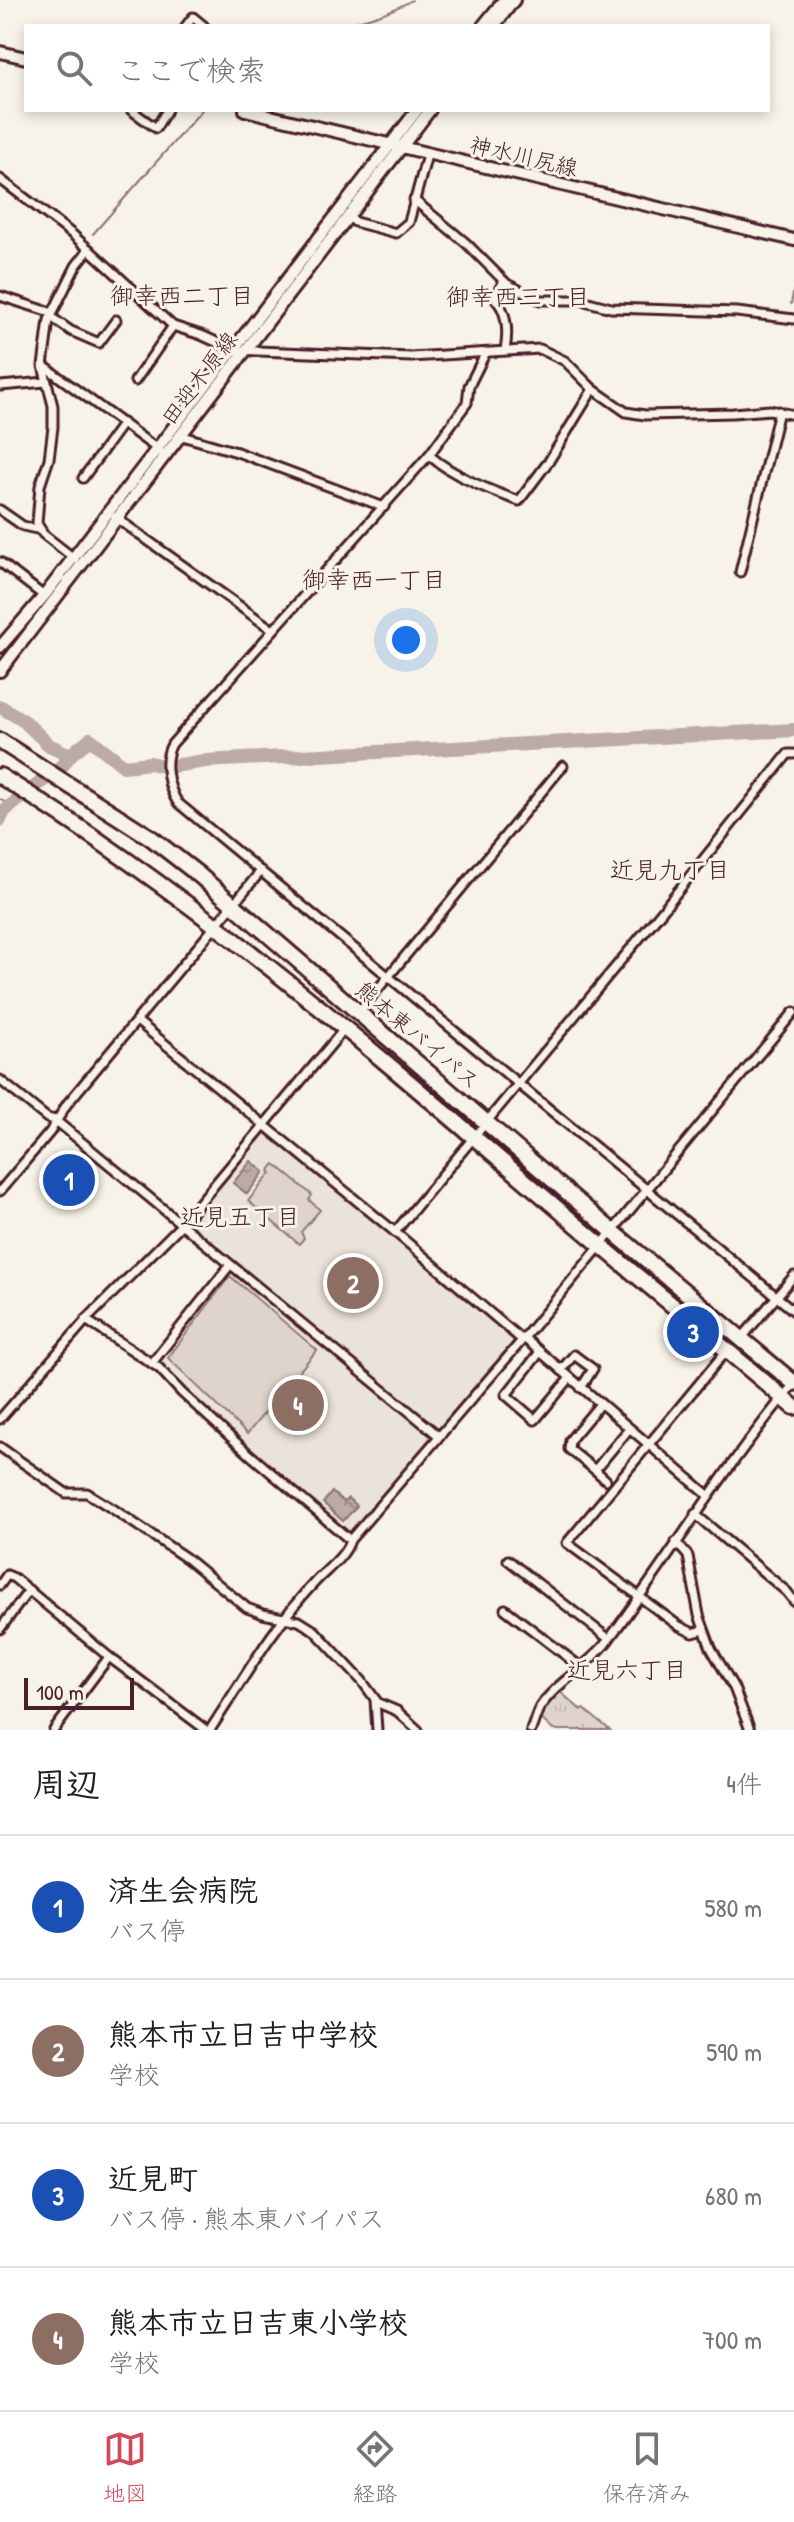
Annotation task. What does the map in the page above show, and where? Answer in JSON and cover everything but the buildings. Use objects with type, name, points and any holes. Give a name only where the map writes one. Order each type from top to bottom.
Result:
[{"type":"highway","name":"熊本東バイパス","points":[[0,741],[150,837],[199,875],[612,1231],[794,1383]]},
{"type":"highway","name":"熊本東バイパス","points":[[6,780],[218,925],[475,1136],[788,1402]]},
{"type":"main road","points":[[485,24],[504,0]]},
{"type":"main road","points":[[496,24],[514,0]]},
{"type":"main road","points":[[0,52],[24,58]]},
{"type":"main road","name":"神水川尻線","points":[[253,112],[794,240]]},
{"type":"main road","name":"田迎木原線","points":[[239,350],[349,217],[397,148],[416,112]]},
{"type":"main road","name":"田迎木原線","points":[[0,671],[77,560],[428,112]]},
{"type":"main road","name":"田迎木原線","points":[[0,647],[77,560]]},
{"type":"street","points":[[134,112],[156,128],[166,112]]},
{"type":"street","points":[[349,217],[355,222],[396,233],[409,222],[427,155]]},
{"type":"street","points":[[1,182],[89,249],[173,326],[239,350],[411,357],[540,349],[558,356],[593,389],[626,412],[645,415],[779,411],[794,415]]},
{"type":"street","points":[[414,200],[466,243],[504,281],[540,300],[581,300],[611,308],[737,312],[794,319]]},
{"type":"street","points":[[77,560],[41,530],[37,523],[40,486],[49,459],[53,427],[53,406],[43,366],[45,340],[52,315],[76,266],[89,249]]},
{"type":"street","points":[[504,281],[496,300],[502,306],[505,322],[505,350]]},
{"type":"street","points":[[0,296],[52,315],[71,331],[99,343],[116,320]]},
{"type":"street","points":[[135,381],[173,326]]},
{"type":"street","points":[[485,354],[469,386],[467,403],[429,455],[167,752],[170,790],[178,803],[794,1311]]},
{"type":"street","points":[[43,366],[161,452]]},
{"type":"street","points":[[0,386],[46,382]]},
{"type":"street","points":[[429,455],[465,477],[519,501],[549,461],[593,389]]},
{"type":"street","points":[[740,572],[779,411]]},
{"type":"street","points":[[83,478],[123,423]]},
{"type":"street","points":[[176,434],[237,452],[384,507]]},
{"type":"street","points":[[0,510],[23,526],[41,530]]},
{"type":"street","points":[[112,515],[273,630]]},
{"type":"street","points":[[0,562],[44,596]]},
{"type":"street","points":[[395,1232],[788,754],[794,754]]},
{"type":"street","points":[[358,1013],[563,766]]},
{"type":"street","points":[[0,1191],[261,871]]},
{"type":"street","points":[[0,1585],[7,1575],[29,1590],[194,1727],[208,1730],[283,1618],[349,1546],[350,1540],[523,1339],[792,1016]]},
{"type":"street","points":[[137,1021],[540,1352],[709,1496]]},
{"type":"street","points":[[0,1419],[86,1320],[181,1225],[345,1028]]},
{"type":"street","points":[[0,1080],[47,1118],[55,1120],[439,1436]]},
{"type":"street","points":[[152,1363],[230,1265]]},
{"type":"street","points":[[741,1339],[794,1276]]},
{"type":"street","points":[[86,1320],[152,1363],[243,1449],[350,1540]]},
{"type":"street","points":[[704,1630],[693,1633],[679,1626],[567,1543],[727,1350]]},
{"type":"street","points":[[540,1352],[506,1395],[535,1420],[570,1378]]},
{"type":"street","points":[[561,1370],[574,1355],[593,1369],[581,1388]]},
{"type":"street","points":[[531,1730],[540,1708],[609,1639],[695,1514],[788,1402],[794,1383]]},
{"type":"street","points":[[600,1404],[570,1440],[569,1449],[606,1480]]},
{"type":"street","points":[[595,1470],[629,1429]]},
{"type":"street","points":[[0,1447],[66,1493],[87,1493],[113,1509],[186,1558],[247,1608],[299,1621],[315,1631],[362,1681],[375,1700],[397,1711],[418,1730]]},
{"type":"street","points":[[695,1514],[794,1601]]},
{"type":"street","points":[[676,1542],[688,1556],[699,1615],[711,1648],[734,1688],[750,1730]]},
{"type":"street","points":[[508,1560],[609,1639]]},
{"type":"street","points":[[0,1629],[29,1590]]},
{"type":"street","points":[[505,1609],[582,1668]]},
{"type":"street","points":[[54,1730],[109,1657]]},
{"type":"street","points":[[375,1700],[377,1730]]},
{"type":"shaded area","points":[[264,1124],[522,1340],[350,1540],[152,1363],[230,1265],[181,1225]]},
{"type":"green space","points":[[275,1164],[312,1195],[309,1200],[320,1210],[301,1232],[304,1238],[299,1244],[248,1201]]},
{"type":"green space","points":[[230,1276],[317,1350],[247,1434],[168,1358]]},
{"type":"green space","points":[[557,1689],[610,1730],[553,1730],[537,1715]]},
{"type":"water","points":[[251,1161],[264,1172],[247,1194],[233,1183]]},
{"type":"water","points":[[332,1492],[344,1502],[348,1498],[357,1506],[343,1521],[323,1503]]},
{"type":"waterway","points":[[345,24],[385,13],[412,0]]},
{"type":"waterway","points":[[93,234],[200,112]]},
{"type":"waterway","points":[[791,304],[794,289]]},
{"type":"waterway","points":[[1,707],[24,721],[49,745],[70,755],[90,739],[124,766],[150,763],[167,767],[205,761],[794,730]]},
{"type":"waterway","points":[[0,820],[4,811],[63,765],[70,755]]},
{"type":"waterway","points":[[0,799],[11,806]]},
{"type":"place","name":"済生会病院","points":[[69,1180]]},
{"type":"place","name":"熊本市立日吉中学校","points":[[353,1283]]},
{"type":"place","name":"近見町","points":[[693,1332]]},
{"type":"place","name":"熊本市立日吉東小学校","points":[[298,1405]]},
{"type":"district","name":"御幸西二丁目","points":[[182,296]]},
{"type":"district","name":"御幸西三丁目","points":[[518,297]]},
{"type":"district","name":"御幸西一丁目","points":[[374,580]]},
{"type":"district","name":"近見九丁目","points":[[670,870]]},
{"type":"district","name":"近見五丁目","points":[[240,1217]]},
{"type":"district","name":"近見六丁目","points":[[627,1670]]}]
